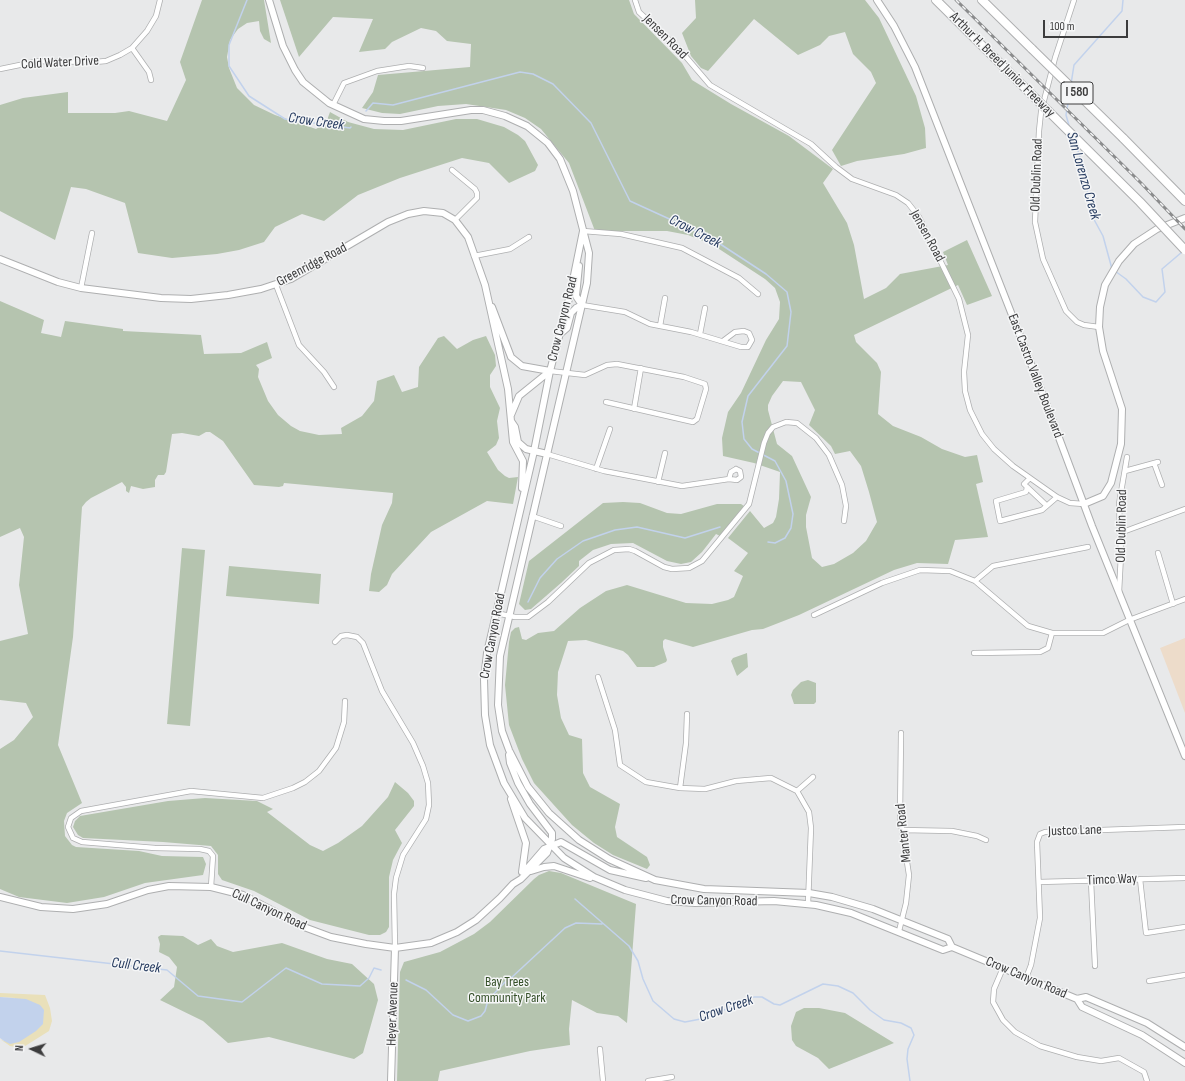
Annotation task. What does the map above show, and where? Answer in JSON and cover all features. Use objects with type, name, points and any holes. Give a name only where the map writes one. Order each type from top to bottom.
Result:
[{"type":"highway","name":"Arthur H. Breed Junior Freeway","points":[[936,0],[1140,202],[1185,250]]},
{"type":"highway","name":"I 580","points":[[982,0],[1185,200]]},
{"type":"main road","name":"Crow Canyon Road","points":[[269,0],[283,46],[295,70],[308,86],[333,105],[364,119],[384,121],[401,121],[471,110],[494,113],[527,126],[548,143],[560,159],[573,190],[582,231],[586,240],[589,267],[582,304],[500,656],[498,688],[500,720],[509,750],[528,787],[549,813],[562,826],[580,840],[604,856],[655,880],[704,889],[809,893],[856,903],[948,939],[952,947]]},
{"type":"main road","name":"East Castro Valley Boulevard","points":[[877,0],[894,26],[915,67],[1037,379],[1128,620],[1185,756]]},
{"type":"main road","name":"Greenridge Road","points":[[0,259],[58,282],[81,288],[161,298],[185,299],[228,296],[276,285],[306,270],[388,222],[408,214],[424,211],[443,213],[455,220],[468,237],[490,305],[492,322],[508,389],[511,418],[515,427],[516,435],[522,446],[534,451]]},
{"type":"main road","points":[[1084,504],[1103,496],[1111,484],[1121,444],[1123,425],[1122,409],[1103,351],[1099,327],[1101,300],[1108,279],[1119,261],[1134,244],[1157,229],[1185,218]]},
{"type":"main road","name":"Crow Canyon Road","points":[[582,231],[570,295],[550,371],[534,451],[487,652],[484,696],[490,745],[508,791],[526,818],[550,846],[579,868],[610,885],[641,895],[667,901],[695,903],[774,901],[808,904],[851,913],[943,950],[952,947],[1077,999],[1086,997],[1125,1013],[1157,1029],[1185,1047]]},
{"type":"main road","points":[[560,334],[567,328],[571,313],[582,304],[576,296],[579,265],[578,254]]},
{"type":"main road","name":"Greenridge Road","points":[[490,305],[495,311],[511,357],[522,366],[550,371]]},
{"type":"main road","points":[[522,502],[524,468],[523,461],[513,442],[511,418],[519,396],[550,371]]},
{"type":"main road","points":[[534,451],[547,454]]},
{"type":"main road","points":[[509,750],[510,763],[518,783],[530,804],[552,833],[550,846],[561,842],[610,870],[655,880]]},
{"type":"main road","points":[[508,791],[526,843],[520,876]]},
{"type":"main road","name":"Cull Canyon Road","points":[[520,876],[529,872],[547,852],[550,846]]},
{"type":"main road","name":"Cull Canyon Road","points":[[0,897],[40,907],[73,909],[107,904],[148,890],[169,886],[181,885],[211,887],[243,895],[319,933],[353,942],[395,948],[431,943],[458,932],[482,914],[520,876],[544,849],[550,846]]},
{"type":"main road","points":[[529,872],[544,866],[554,866],[610,885]]},
{"type":"main road","name":"Heyer Avenue","points":[[391,1081],[395,948]]},
{"type":"main road","name":"Crow Canyon Road","points":[[1077,999],[1082,1007],[1137,1032],[1185,1063]]},
{"type":"street","name":"Cold Water Drive","points":[[0,69],[39,61],[84,63],[106,60],[132,48],[150,27],[156,16],[160,0]]},
{"type":"street","name":"Jensen Road","points":[[635,0],[639,12],[680,50],[710,85],[811,144],[836,167],[852,179],[896,195],[908,203],[919,216],[959,299],[968,335],[964,372],[965,391],[970,410],[982,434],[994,449],[1030,478],[1057,497],[1070,503],[1084,504]]},
{"type":"street","name":"Old Dublin Road","points":[[1074,0],[1055,58],[1042,112],[1039,131],[1036,226],[1038,245],[1046,270],[1066,311],[1077,322],[1084,325],[1099,327]]},
{"type":"street","points":[[132,48],[148,72],[151,80]]},
{"type":"street","points":[[333,105],[344,83],[377,71],[409,66],[423,68]]},
{"type":"street","points":[[452,170],[475,189],[477,193],[476,198],[455,220]]},
{"type":"street","points":[[582,231],[627,235],[682,248],[739,278],[758,294]]},
{"type":"street","points":[[81,288],[92,233]]},
{"type":"street","points":[[474,256],[510,249],[529,237]]},
{"type":"street","points":[[276,285],[299,345],[324,372],[334,387]]},
{"type":"street","points":[[660,326],[665,298]]},
{"type":"street","points":[[582,304],[625,312],[642,321],[700,334],[745,348],[751,344],[752,340],[749,333],[744,331],[735,332],[723,341]]},
{"type":"street","points":[[700,334],[705,308]]},
{"type":"street","points":[[550,371],[585,375],[612,364],[663,372],[705,384],[706,389],[697,419],[693,422],[606,402]]},
{"type":"street","points":[[634,409],[641,368]]},
{"type":"street","points":[[496,613],[521,618],[528,617],[548,602],[589,563],[614,550],[629,549],[664,567],[676,569],[689,568],[702,561],[749,504],[757,467],[764,444],[774,427],[786,422],[797,423],[816,438],[829,455],[842,485],[846,506],[844,521]]},
{"type":"street","points":[[596,469],[610,429]]},
{"type":"street","points":[[547,454],[596,469],[682,486],[728,479]]},
{"type":"street","points":[[658,482],[665,454]]},
{"type":"street","name":"Old Dublin Road","points":[[1119,595],[1121,555],[1119,504],[1127,457]]},
{"type":"street","points":[[1125,471],[1156,463],[1162,485]]},
{"type":"street","points":[[1030,478],[1024,484],[1046,505]]},
{"type":"street","points":[[1027,488],[1026,492],[996,501],[1000,521],[1042,510],[1057,497]]},
{"type":"street","points":[[1120,533],[1185,509]]},
{"type":"street","points":[[532,516],[561,526]]},
{"type":"street","points":[[975,581],[993,566],[1088,547]]},
{"type":"street","points":[[1158,553],[1173,604]]},
{"type":"street","points":[[814,615],[882,583],[920,570],[950,571],[975,581],[1028,626],[1052,633],[1104,633],[1128,620],[1185,599]]},
{"type":"street","points":[[974,653],[1040,652],[1046,650],[1049,646],[1052,633]]},
{"type":"street","points":[[335,642],[341,636],[347,635],[358,637],[363,643],[382,692],[413,743],[423,766],[428,783],[429,805],[426,819],[403,855],[396,878],[394,894],[395,948]]},
{"type":"street","points":[[598,677],[615,730],[620,765],[646,782],[680,788],[705,789],[736,781],[771,778],[797,791],[809,812],[810,822],[808,904]]},
{"type":"street","points":[[211,887],[213,856],[209,851],[200,849],[155,848],[82,842],[73,838],[68,827],[71,818],[81,811],[191,791],[263,798],[293,788],[319,771],[334,752],[342,730],[346,701]]},
{"type":"street","points":[[680,788],[686,742],[687,714]]},
{"type":"street","name":"Manter Road","points":[[898,931],[906,903],[909,875],[900,817],[901,733]]},
{"type":"street","points":[[797,791],[813,777]]},
{"type":"street","name":"Justco Lane","points":[[1026,978],[1031,965],[1039,921],[1037,840],[1043,832],[1185,827]]},
{"type":"street","points":[[902,830],[952,831],[977,836],[986,840]]},
{"type":"street","name":"Timco Way","points":[[1039,882],[1185,878]]},
{"type":"street","points":[[1140,879],[1146,933],[1185,927]]},
{"type":"street","points":[[1091,881],[1095,966]]},
{"type":"street","points":[[1003,968],[994,989],[993,1002],[1003,1020],[1015,1032],[1040,1046],[1077,1058],[1101,1061],[1119,1058],[1144,1072],[1147,1081]]},
{"type":"street","points":[[1149,981],[1185,975]]},
{"type":"street","points":[[600,1049],[603,1081]]},
{"type":"street","points":[[648,1081],[672,1077]]},
{"type":"shaded area","points":[[1185,638],[1185,713],[1160,648]]},
{"type":"green space","points":[[202,0],[264,0],[271,43],[264,39],[260,31],[259,21],[247,23],[238,29],[230,40],[227,57],[229,68],[237,88],[254,105],[275,115],[316,129],[326,123],[330,112],[348,122],[374,129],[403,130],[456,119],[477,119],[504,127],[525,141],[538,165],[535,171],[509,183],[489,163],[462,158],[400,178],[358,195],[324,221],[302,214],[275,227],[264,242],[239,250],[217,254],[172,258],[138,253],[125,203],[86,189],[71,187],[55,240],[0,211],[0,105],[23,98],[68,92],[68,113],[115,113],[129,111],[167,121],[186,80],[180,62]]},
{"type":"green space","points":[[280,0],[629,0],[634,14],[682,63],[692,80],[731,104],[789,136],[833,169],[823,183],[847,223],[854,245],[864,299],[886,288],[900,274],[948,265],[943,252],[967,240],[992,296],[967,305],[958,285],[854,335],[856,342],[877,363],[881,372],[878,414],[893,426],[921,437],[942,449],[965,457],[977,455],[983,482],[976,484],[988,537],[955,540],[948,564],[917,563],[894,570],[799,615],[763,629],[752,630],[693,647],[665,639],[663,641],[663,647],[667,660],[666,662],[654,667],[637,667],[623,651],[586,640],[568,641],[558,672],[557,695],[561,718],[569,735],[582,739],[583,773],[590,787],[620,804],[615,827],[617,837],[647,857],[650,865],[647,869],[613,855],[594,843],[572,825],[534,783],[522,759],[509,725],[505,685],[511,632],[515,628],[519,627],[522,639],[526,640],[538,633],[554,631],[580,608],[606,591],[627,585],[686,603],[712,604],[734,597],[743,576],[734,571],[748,553],[728,538],[750,511],[764,528],[773,523],[776,517],[779,499],[780,472],[754,463],[723,456],[722,438],[728,412],[741,393],[766,340],[779,319],[780,302],[775,288],[765,279],[713,245],[688,235],[667,231],[595,231],[569,163],[541,129],[525,118],[506,110],[466,104],[438,106],[400,114],[382,113],[362,108],[373,92],[378,75],[470,67],[471,44],[447,41],[436,31],[421,28],[392,42],[385,49],[359,52],[373,19],[333,17],[299,57]],"holes":[[[783,381],[801,382],[815,410],[809,425],[831,446],[835,454],[850,451],[861,466],[877,522],[866,541],[853,553],[834,564],[822,567],[812,558],[806,527],[806,515],[811,497],[792,456],[777,444],[768,410],[768,405],[772,396]]]},
{"type":"green space","points":[[695,0],[865,0],[879,18],[916,96],[925,128],[926,148],[904,154],[857,161],[841,166],[832,150],[876,83],[871,72],[853,54],[845,32],[829,36],[820,45],[798,55],[754,19],[708,71],[701,68],[691,56],[682,33],[696,18]]},
{"type":"green space","points":[[0,301],[44,320],[41,333],[61,337],[65,321],[123,329],[123,331],[201,335],[204,354],[241,353],[267,342],[272,358],[256,365],[259,369],[258,377],[268,401],[278,415],[291,426],[300,431],[319,435],[342,434],[341,428],[362,416],[374,401],[377,381],[394,375],[402,392],[418,387],[419,367],[438,338],[444,336],[457,349],[473,340],[486,336],[495,355],[496,366],[490,375],[490,387],[500,408],[497,421],[499,438],[496,445],[487,452],[498,470],[505,476],[509,478],[518,477],[513,504],[487,501],[431,532],[392,574],[387,585],[379,592],[369,591],[371,574],[382,525],[392,503],[393,493],[284,483],[283,486],[279,487],[254,485],[223,441],[210,432],[206,432],[199,436],[182,433],[172,434],[166,472],[164,475],[158,475],[155,480],[155,487],[143,489],[131,486],[129,493],[126,491],[126,487],[122,482],[91,498],[82,507],[73,637],[58,745],[82,803],[67,813],[64,821],[65,836],[72,845],[76,847],[139,851],[162,856],[203,857],[206,864],[203,875],[145,883],[104,897],[67,903],[19,897],[0,889],[0,749],[14,740],[33,717],[26,703],[0,700],[0,641],[28,634],[19,585],[24,537],[20,528],[0,537]]},
{"type":"green space","points":[[603,503],[640,503],[667,513],[681,514],[717,504],[741,504],[744,506],[720,536],[716,534],[702,552],[691,562],[681,564],[667,561],[633,543],[611,544],[593,550],[579,561],[579,566],[561,583],[531,609],[525,610],[519,604],[529,561]]},
{"type":"green space","points":[[182,548],[205,550],[190,726],[167,724]]},
{"type":"green space","points":[[229,566],[321,574],[319,604],[226,596]]},
{"type":"green space","points":[[747,653],[748,667],[737,676],[731,661],[733,658]]},
{"type":"green space","points":[[808,680],[816,683],[816,702],[814,704],[794,704],[791,695],[793,690],[801,682]]},
{"type":"green space","points":[[395,782],[408,793],[414,801],[414,806],[395,830],[402,843],[393,860],[389,877],[389,927],[386,932],[380,935],[369,935],[310,920],[254,891],[222,880],[218,874],[218,855],[211,846],[83,838],[78,835],[73,827],[75,821],[80,816],[168,801],[205,798],[257,801],[273,809],[267,812],[310,845],[323,851],[338,843],[362,826],[388,797]]},
{"type":"green space","name":"Bay Trees Community Park","points":[[549,871],[561,873],[636,904],[627,1023],[618,1016],[597,1013],[572,1000],[569,1029],[570,1045],[530,1051],[440,1071],[438,1081],[397,1081],[400,972],[404,962],[440,952],[474,934],[490,922],[534,879]]},
{"type":"green space","points":[[161,935],[183,936],[198,945],[211,939],[217,946],[233,952],[282,943],[327,959],[352,964],[374,984],[378,1000],[363,1053],[354,1059],[269,1037],[228,1043],[203,1021],[160,1000],[174,987],[177,967],[169,957],[159,952],[160,944],[158,937]]},
{"type":"green space","points":[[804,1008],[819,1008],[845,1013],[894,1043],[829,1069],[818,1058],[796,1046],[792,1040],[791,1026],[796,1012]]},
{"type":"sand","points":[[0,993],[45,995],[50,1008],[52,1021],[49,1031],[22,1048],[10,1046],[0,1039],[4,1041],[15,998],[0,997]]},
{"type":"water","points":[[0,997],[26,999],[40,1005],[44,1010],[43,1024],[36,1031],[19,1042],[10,1044],[4,1041],[0,1038]]},
{"type":"waterway","name":"Crow Creek","points":[[247,0],[229,45],[229,66],[249,96],[285,119],[351,127]]},
{"type":"waterway","name":"San Lorenzo Creek","points":[[1071,84],[1074,65],[1122,11],[1123,0]]},
{"type":"waterway","name":"Crow Creek","points":[[366,111],[373,103],[393,105],[520,72],[533,74],[553,84],[591,123],[630,201],[711,238],[766,274],[787,292],[791,312],[787,346],[748,396],[742,422],[744,439],[752,449],[775,461],[786,481],[793,514],[791,528],[785,538],[775,543],[768,542]]},
{"type":"waterway","name":"San Lorenzo Creek","points":[[1070,91],[1066,115],[1070,129]]},
{"type":"waterway","name":"San Lorenzo Creek","points":[[1075,142],[1084,169],[1091,214],[1103,236],[1112,269]]},
{"type":"waterway","name":"San Lorenzo Creek","points":[[1115,271],[1126,279],[1143,297],[1156,302],[1165,292],[1162,269],[1182,252]]},
{"type":"waterway","name":"Crow Creek","points":[[528,602],[540,578],[557,559],[583,541],[615,530],[637,527],[685,538],[720,527]]},
{"type":"waterway","name":"Crow Creek","points":[[575,899],[629,946],[638,961],[643,979],[653,1001],[674,1019],[685,1022],[706,1018],[753,997],[762,997],[774,1004],[780,1005],[823,984],[838,986],[853,993],[870,1010],[884,1020],[901,1023],[911,1028],[914,1035],[908,1049],[907,1059],[910,1081]]},
{"type":"waterway","name":"Cull Creek","points":[[406,980],[426,990],[453,1015],[468,1021],[481,1016],[485,1011],[488,1000],[505,982],[565,928],[576,923],[602,924]]},
{"type":"waterway","name":"Cull Creek","points":[[0,951],[167,970],[198,996],[242,1002],[286,968],[322,984],[360,986],[369,978],[374,968],[381,970]]},
{"type":"railway","points":[[956,0],[1141,183],[1185,229]]}]
